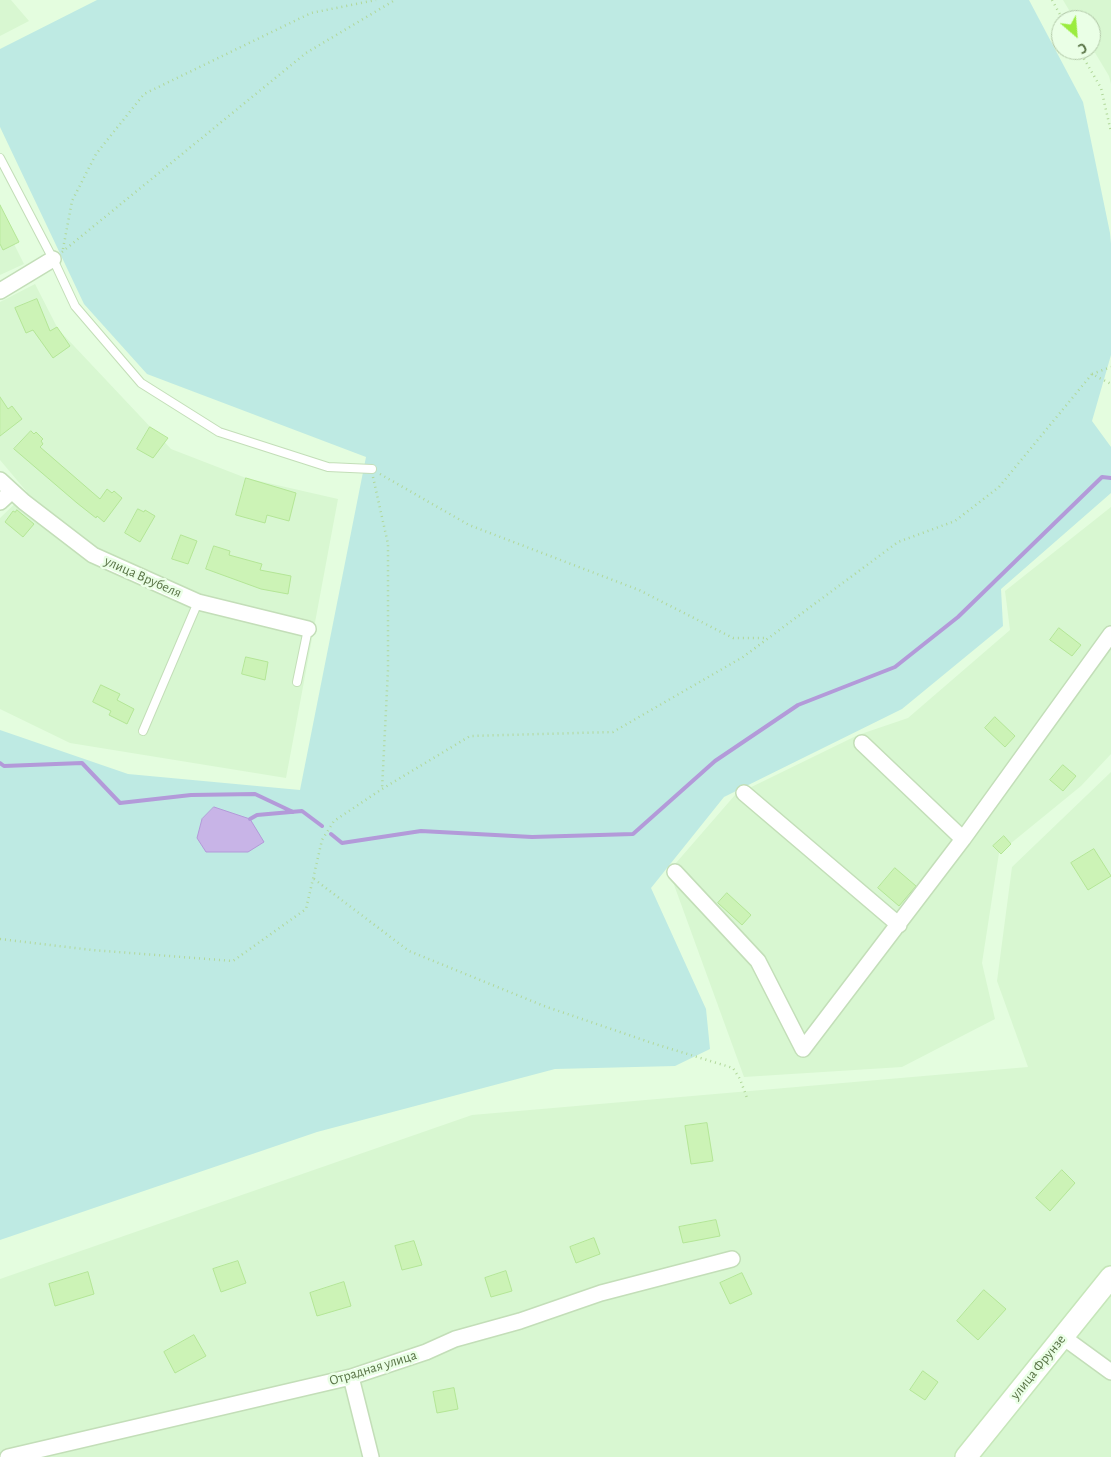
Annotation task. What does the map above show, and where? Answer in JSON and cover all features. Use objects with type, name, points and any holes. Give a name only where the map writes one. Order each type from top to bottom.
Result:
[{"type":"street","points":[[0,291],[58,255]]},
{"type":"street","name":"улица Врубеля","points":[[0,480],[24,502],[93,555],[198,602],[308,629]]},
{"type":"street","points":[[0,502],[12,491]]},
{"type":"street","points":[[675,872],[758,961],[803,1049],[963,839],[1111,634]]},
{"type":"street","points":[[862,743],[963,839]]},
{"type":"street","points":[[744,793],[899,925]]},
{"type":"street","name":"Отрадная улица","points":[[8,1457],[350,1377],[426,1352],[455,1339],[520,1321],[601,1293],[732,1259]]},
{"type":"street","name":"улица Фрунзе","points":[[966,1457],[1111,1278]]},
{"type":"street","points":[[1063,1337],[1111,1372]]},
{"type":"street","points":[[350,1377],[371,1457]]},
{"type":"lane","points":[[0,158],[58,255],[75,306],[142,383],[219,432],[328,467],[372,469]]},
{"type":"lane","points":[[142,732],[198,602]]},
{"type":"lane","points":[[297,682],[308,629]]},
{"type":"path","points":[[58,255],[72,201],[96,154],[144,94],[311,13],[376,0]]},
{"type":"path","points":[[58,255],[306,53],[395,0]]},
{"type":"path","points":[[1085,60],[1100,88],[1111,132]]},
{"type":"path","points":[[0,939],[92,950],[233,961],[306,909],[322,840],[334,821],[382,789],[470,736],[613,732],[743,657],[898,542],[955,521],[999,487],[1092,374],[1111,367]]},
{"type":"path","points":[[1092,374],[1111,384]]},
{"type":"path","points":[[372,469],[469,525],[639,590],[733,638],[768,638]]},
{"type":"path","points":[[372,469],[388,544],[388,670],[382,789]]},
{"type":"path","points":[[314,879],[409,951],[544,1006],[732,1068],[740,1079],[747,1098]]},
{"type":"shaded area","points":[[0,0],[11,0],[29,21],[0,36]]},
{"type":"shaded area","points":[[97,0],[1029,0],[1051,42],[1051,60],[1061,60],[1083,102],[1110,233],[1111,355],[1092,421],[1111,447],[1111,493],[1001,589],[1003,626],[902,709],[724,797],[651,888],[706,1009],[710,1049],[675,1066],[555,1069],[317,1132],[0,1240],[0,730],[128,774],[300,790],[366,457],[147,374],[84,304],[0,127],[0,49]]},
{"type":"shaded area","points":[[1063,0],[1111,0],[1111,84],[1109,76],[1099,60],[1101,60],[1101,10],[1069,10]]},
{"type":"shaded area","points":[[0,216],[24,264],[0,275]]},
{"type":"shaded area","points":[[35,284],[58,329],[171,449],[246,478],[338,499],[286,778],[70,743],[0,709],[0,518],[27,492],[0,460],[0,302]]},
{"type":"shaded area","points":[[1111,507],[1111,754],[1081,786],[999,853],[982,963],[995,1019],[902,1067],[744,1077],[669,871],[735,795],[858,735],[908,718],[1010,630],[1005,591]]},
{"type":"shaded area","points":[[1111,772],[1111,1457],[0,1457],[0,1279],[472,1115],[1028,1067],[997,981],[1012,867]]},
{"type":"shaded area","points":[[214,807],[250,819],[264,842],[248,852],[206,852],[197,838],[202,819]]},
{"type":"building","points":[[0,205],[19,242],[3,250],[0,244]]},
{"type":"building","points":[[37,299],[50,331],[57,327],[70,346],[53,358],[33,330],[26,333],[15,308]]},
{"type":"building","points":[[0,397],[8,409],[12,406],[22,419],[0,436]]},
{"type":"building","points":[[150,427],[168,438],[153,458],[137,449]]},
{"type":"building","points":[[31,431],[34,434],[36,432],[43,439],[41,441],[43,444],[40,447],[100,499],[107,489],[112,493],[114,491],[122,498],[104,522],[77,503],[14,449]]},
{"type":"building","points":[[246,478],[296,493],[289,521],[267,515],[265,523],[236,515]]},
{"type":"building","points":[[138,509],[144,512],[145,510],[155,516],[140,542],[125,533]]},
{"type":"building","points":[[17,510],[34,524],[23,537],[5,522],[13,511]]},
{"type":"building","points":[[181,535],[197,541],[188,564],[172,559]]},
{"type":"building","points":[[214,546],[230,551],[229,555],[262,564],[260,570],[291,576],[288,594],[261,589],[206,569]]},
{"type":"building","points":[[1059,628],[1081,645],[1072,656],[1050,640]]},
{"type":"building","points":[[246,657],[268,662],[265,680],[242,674]]},
{"type":"building","points":[[101,685],[120,694],[117,700],[134,709],[127,724],[109,715],[111,711],[93,702]]},
{"type":"building","points":[[995,717],[1015,736],[1005,747],[985,728]]},
{"type":"building","points":[[1063,765],[1076,776],[1063,791],[1050,780]]},
{"type":"building","points":[[1004,836],[1011,844],[1001,854],[993,846]]},
{"type":"building","points":[[1094,849],[1111,876],[1088,890],[1071,863]]},
{"type":"building","points":[[895,868],[916,886],[899,906],[878,888]]},
{"type":"building","points":[[727,893],[751,915],[742,925],[718,903]]},
{"type":"building","points":[[707,1123],[713,1161],[691,1164],[685,1126]]},
{"type":"building","points":[[1062,1170],[1075,1183],[1050,1211],[1036,1198]]},
{"type":"building","points":[[716,1220],[720,1236],[683,1243],[679,1227]]},
{"type":"building","points":[[594,1238],[600,1254],[576,1263],[570,1247]]},
{"type":"building","points":[[414,1241],[422,1265],[402,1270],[395,1246]]},
{"type":"building","points":[[238,1261],[246,1283],[221,1292],[213,1269]]},
{"type":"building","points":[[506,1271],[512,1291],[491,1297],[485,1278]]},
{"type":"building","points":[[88,1272],[94,1294],[55,1306],[49,1284]]},
{"type":"building","points":[[742,1273],[752,1294],[730,1304],[720,1283]]},
{"type":"building","points":[[344,1282],[351,1306],[317,1316],[310,1293]]},
{"type":"building","points":[[984,1290],[1006,1309],[978,1340],[957,1321]]},
{"type":"building","points":[[194,1335],[206,1356],[175,1373],[164,1352]]},
{"type":"building","points":[[923,1371],[938,1382],[925,1400],[910,1390]]},
{"type":"building","points":[[454,1388],[458,1409],[437,1413],[433,1392]]},
{"type":"waterway","points":[[331,834],[342,843],[421,831],[532,837],[633,834],[715,761],[798,705],[895,667],[958,617],[1102,477],[1111,478]]},
{"type":"waterway","points":[[0,763],[4,766],[82,763],[120,803],[191,795],[255,794],[293,812]]},
{"type":"waterway","points":[[250,819],[257,815],[302,811],[322,826]]}]
